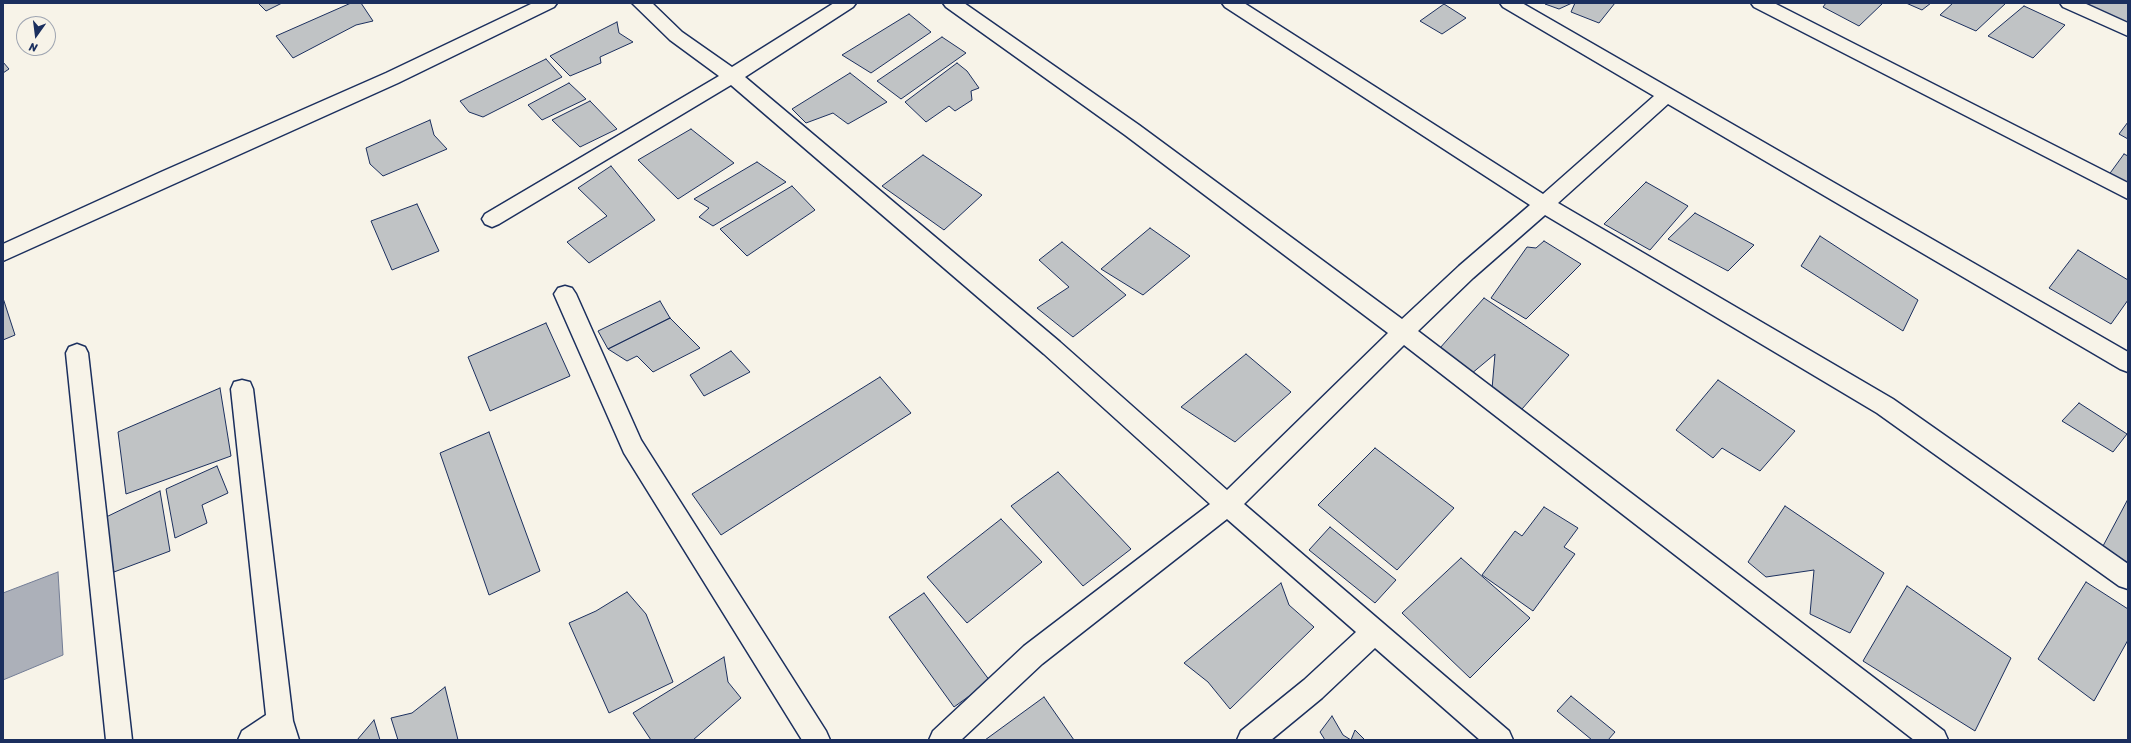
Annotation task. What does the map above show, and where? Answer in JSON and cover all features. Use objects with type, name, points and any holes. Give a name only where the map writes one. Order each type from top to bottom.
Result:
[{"type":"street","points":[[3,253],[168,177],[392,78],[548,3]]},
{"type":"street","points":[[641,3],[676,36],[732,76],[1052,348],[1227,505],[1500,740]]},
{"type":"street","points":[[492,219],[732,76],[847,3]]},
{"type":"street","points":[[952,3],[1132,130],[1403,332],[1555,447],[1935,740]]},
{"type":"street","points":[[1232,3],[1543,204],[1884,406],[2128,578]]},
{"type":"street","points":[[1509,3],[2128,363]]},
{"type":"street","points":[[1760,3],[2128,192]]},
{"type":"street","points":[[2069,3],[2128,30]]},
{"type":"street","points":[[942,740],[1033,655],[1227,505],[1403,332],[1543,204],[1666,95]]},
{"type":"street","points":[[565,294],[632,446],[817,740]]},
{"type":"street","points":[[77,353],[119,740]]},
{"type":"street","points":[[242,388],[283,730],[251,740]]},
{"type":"street","points":[[1250,740],[1313,689],[1375,631]]},
{"type":"shaded area","points":[[58,572],[63,655],[3,680],[3,593]]},
{"type":"building","points":[[258,3],[282,3],[266,11]]},
{"type":"building","points":[[351,3],[361,3],[373,21],[356,25],[293,58],[276,36]]},
{"type":"building","points":[[1572,3],[1559,9],[1545,4]]},
{"type":"building","points":[[1575,3],[1615,3],[1599,23],[1571,12]]},
{"type":"building","points":[[1826,3],[1883,3],[1859,26],[1823,7]]},
{"type":"building","points":[[1906,3],[1931,3],[1922,10]]},
{"type":"building","points":[[1953,3],[2006,3],[1976,31],[1940,15]]},
{"type":"building","points":[[2084,3],[2128,3],[2128,23]]},
{"type":"building","points":[[1444,4],[1466,18],[1442,34],[1420,21]]},
{"type":"building","points":[[2024,6],[2065,25],[2033,58],[1988,36]]},
{"type":"building","points":[[909,14],[931,32],[871,73],[842,55]]},
{"type":"building","points":[[617,22],[619,33],[633,42],[600,57],[601,63],[570,76],[550,56]]},
{"type":"building","points":[[942,37],[966,53],[901,99],[877,81]]},
{"type":"building","points":[[546,59],[562,77],[483,117],[469,112],[460,101]]},
{"type":"building","points":[[3,62],[9,69],[3,73]]},
{"type":"building","points":[[957,63],[967,71],[979,88],[971,91],[972,100],[955,111],[949,106],[926,122],[905,102]]},
{"type":"building","points":[[850,73],[887,102],[848,124],[833,113],[806,123],[792,109]]},
{"type":"building","points":[[569,83],[586,99],[542,120],[528,105]]},
{"type":"building","points":[[590,101],[617,129],[580,147],[552,120]]},
{"type":"building","points":[[430,120],[434,135],[447,149],[383,176],[370,164],[366,148]]},
{"type":"building","points":[[2128,122],[2128,139],[2119,134]]},
{"type":"building","points":[[691,129],[734,163],[678,199],[638,160]]},
{"type":"building","points":[[2124,154],[2128,156],[2128,187],[2108,176]]},
{"type":"building","points":[[923,155],[982,195],[944,230],[882,186]]},
{"type":"building","points":[[757,162],[786,182],[713,226],[699,217],[709,208],[694,199]]},
{"type":"building","points":[[611,166],[655,220],[589,263],[567,242],[607,216],[578,188]]},
{"type":"building","points":[[1646,182],[1688,206],[1650,250],[1604,224]]},
{"type":"building","points":[[792,186],[815,210],[747,256],[720,229]]},
{"type":"building","points":[[417,204],[439,251],[392,270],[371,221]]},
{"type":"building","points":[[1695,213],[1754,245],[1728,271],[1668,239]]},
{"type":"building","points":[[1150,228],[1190,256],[1143,295],[1101,269]]},
{"type":"building","points":[[1820,236],[1918,300],[1903,331],[1801,266]]},
{"type":"building","points":[[1544,241],[1581,264],[1526,319],[1491,298],[1527,247],[1536,248]]},
{"type":"building","points":[[1062,242],[1126,295],[1073,337],[1037,308],[1069,287],[1039,260]]},
{"type":"building","points":[[2078,250],[2128,280],[2128,300],[2111,324],[2049,288]]},
{"type":"building","points":[[3,298],[15,335],[3,340]]},
{"type":"building","points":[[1484,298],[1569,355],[1522,409],[1492,389],[1495,354],[1471,374],[1440,348]]},
{"type":"building","points":[[660,301],[670,318],[608,349],[598,331]]},
{"type":"building","points":[[670,318],[700,348],[653,372],[637,356],[627,361],[608,349]]},
{"type":"building","points":[[546,323],[570,376],[490,411],[468,357]]},
{"type":"building","points":[[731,351],[750,372],[704,396],[690,375]]},
{"type":"building","points":[[1246,354],[1291,392],[1235,442],[1181,407]]},
{"type":"building","points":[[880,377],[911,413],[721,535],[692,494]]},
{"type":"building","points":[[1718,380],[1795,431],[1760,471],[1722,448],[1713,458],[1676,430]]},
{"type":"building","points":[[220,388],[231,456],[126,494],[118,432]]},
{"type":"building","points":[[2079,403],[2127,434],[2113,452],[2062,421]]},
{"type":"building","points":[[489,432],[540,571],[489,595],[440,453]]},
{"type":"building","points":[[1375,448],[1454,508],[1397,570],[1318,505]]},
{"type":"building","points":[[217,466],[228,493],[202,505],[207,523],[175,538],[166,489]]},
{"type":"building","points":[[1058,472],[1131,549],[1083,586],[1011,506]]},
{"type":"building","points":[[160,491],[170,551],[114,572],[102,519]]},
{"type":"building","points":[[2128,499],[2128,563],[2103,546]]},
{"type":"building","points":[[1785,506],[1884,573],[1850,633],[1810,614],[1814,570],[1766,577],[1748,562]]},
{"type":"building","points":[[1544,507],[1578,528],[1564,547],[1575,554],[1533,611],[1482,575],[1515,531],[1522,536]]},
{"type":"building","points":[[1001,519],[1042,562],[967,623],[927,577]]},
{"type":"building","points":[[1330,527],[1396,580],[1375,603],[1309,550]]},
{"type":"building","points":[[1461,558],[1530,618],[1470,678],[1402,613]]},
{"type":"building","points":[[2086,582],[2128,609],[2128,640],[2094,701],[2038,659]]},
{"type":"building","points":[[1281,583],[1289,605],[1314,627],[1230,709],[1208,682],[1184,663]]},
{"type":"building","points":[[1907,586],[2011,658],[1975,731],[1863,661]]},
{"type":"building","points":[[627,592],[646,614],[673,682],[609,713],[569,623],[596,611]]},
{"type":"building","points":[[924,593],[990,681],[954,707],[889,617]]},
{"type":"building","points":[[724,657],[728,682],[741,698],[693,740],[651,740],[633,713]]},
{"type":"building","points":[[445,687],[458,740],[398,740],[391,718],[412,713]]},
{"type":"building","points":[[1571,696],[1615,732],[1608,740],[1592,740],[1557,711]]},
{"type":"building","points":[[1044,697],[1074,740],[985,740]]},
{"type":"building","points":[[1332,716],[1343,735],[1351,740],[1325,740],[1320,732]]},
{"type":"building","points":[[374,720],[380,740],[357,740]]},
{"type":"building","points":[[1355,730],[1365,740],[1351,740]]}]
